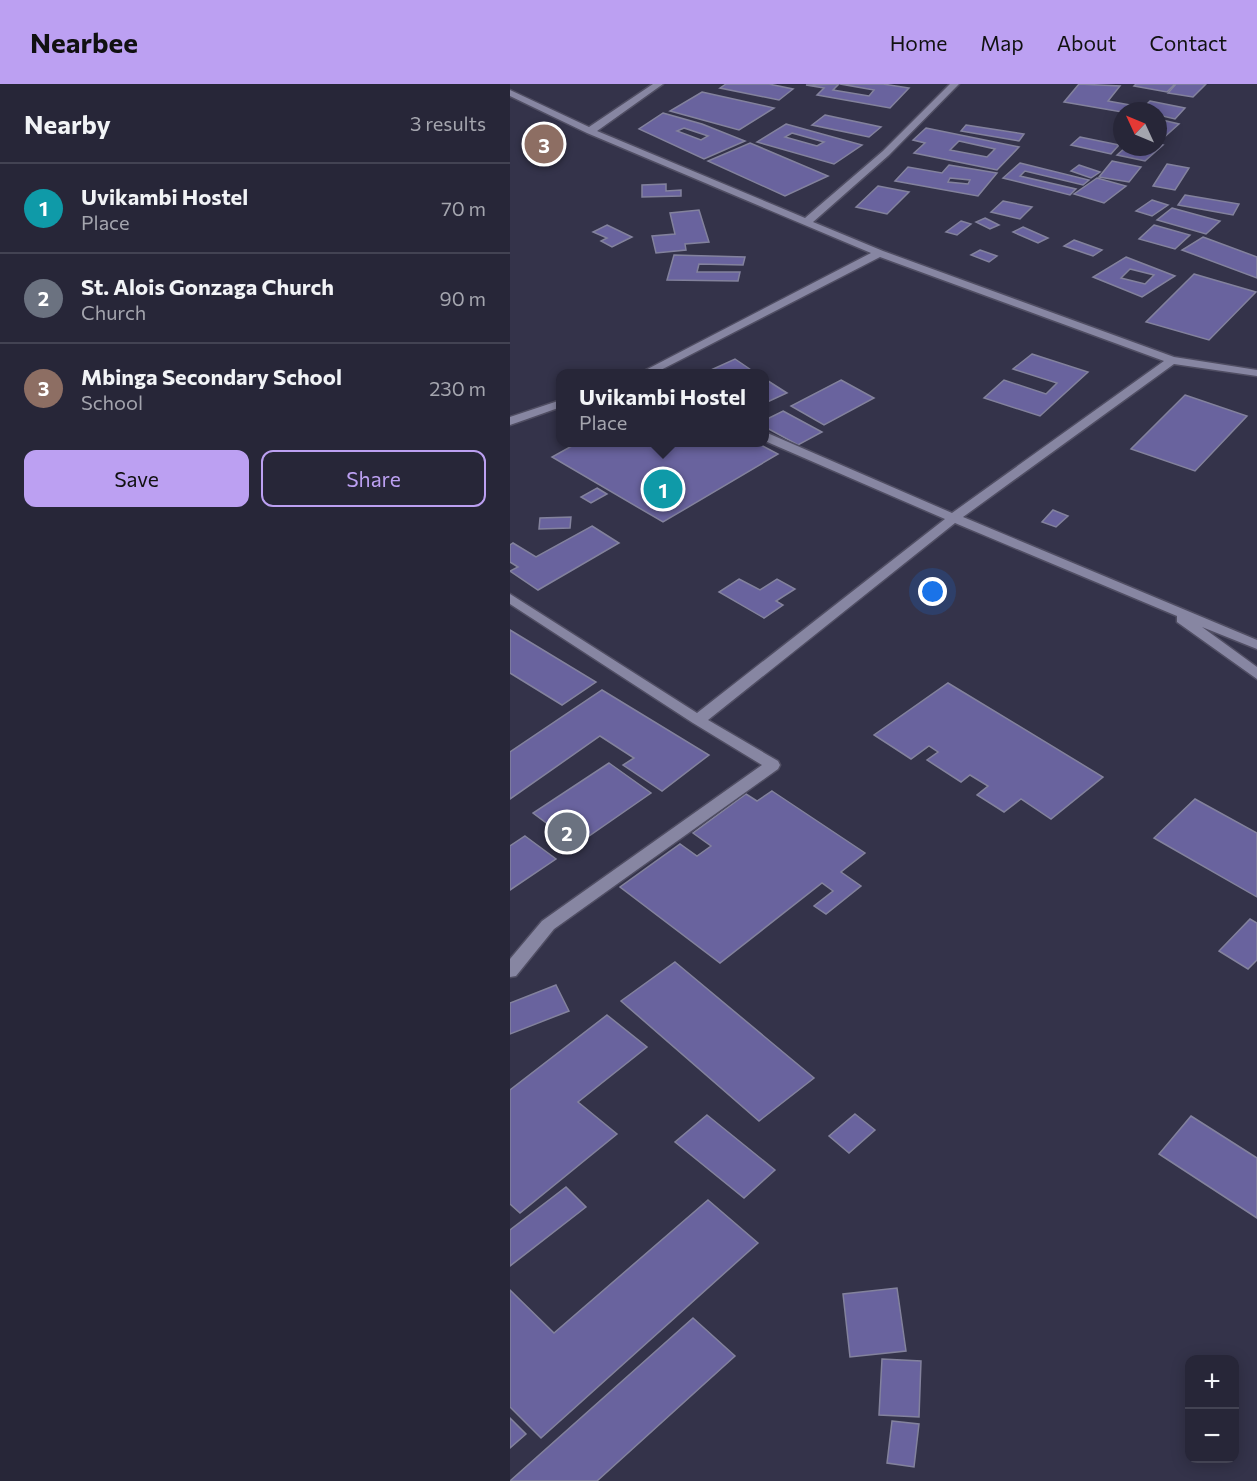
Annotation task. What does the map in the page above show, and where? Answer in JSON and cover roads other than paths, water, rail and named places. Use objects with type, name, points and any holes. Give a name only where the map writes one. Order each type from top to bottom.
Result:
[{"type":"street","points":[[590,131],[660,84]]},
{"type":"street","points":[[807,222],[886,153],[955,84]]},
{"type":"street","points":[[510,93],[590,131],[879,253],[1172,360],[1257,373]]},
{"type":"street","points":[[654,369],[879,253]]},
{"type":"street","points":[[698,720],[956,516],[1172,360]]},
{"type":"street","points":[[510,421],[556,405]]},
{"type":"street","points":[[769,438],[1257,645]]},
{"type":"street","points":[[510,597],[698,720],[773,765],[548,925],[510,971]]},
{"type":"street","points":[[1158,602],[1257,674]]},
{"type":"place","name":"Mbinga Secondary School","points":[[544,144]]},
{"type":"place","name":"Uvikambi Hostel","points":[[663,489]]},
{"type":"place","name":"St. Alois Gonzaga Church","points":[[567,832]]}]
